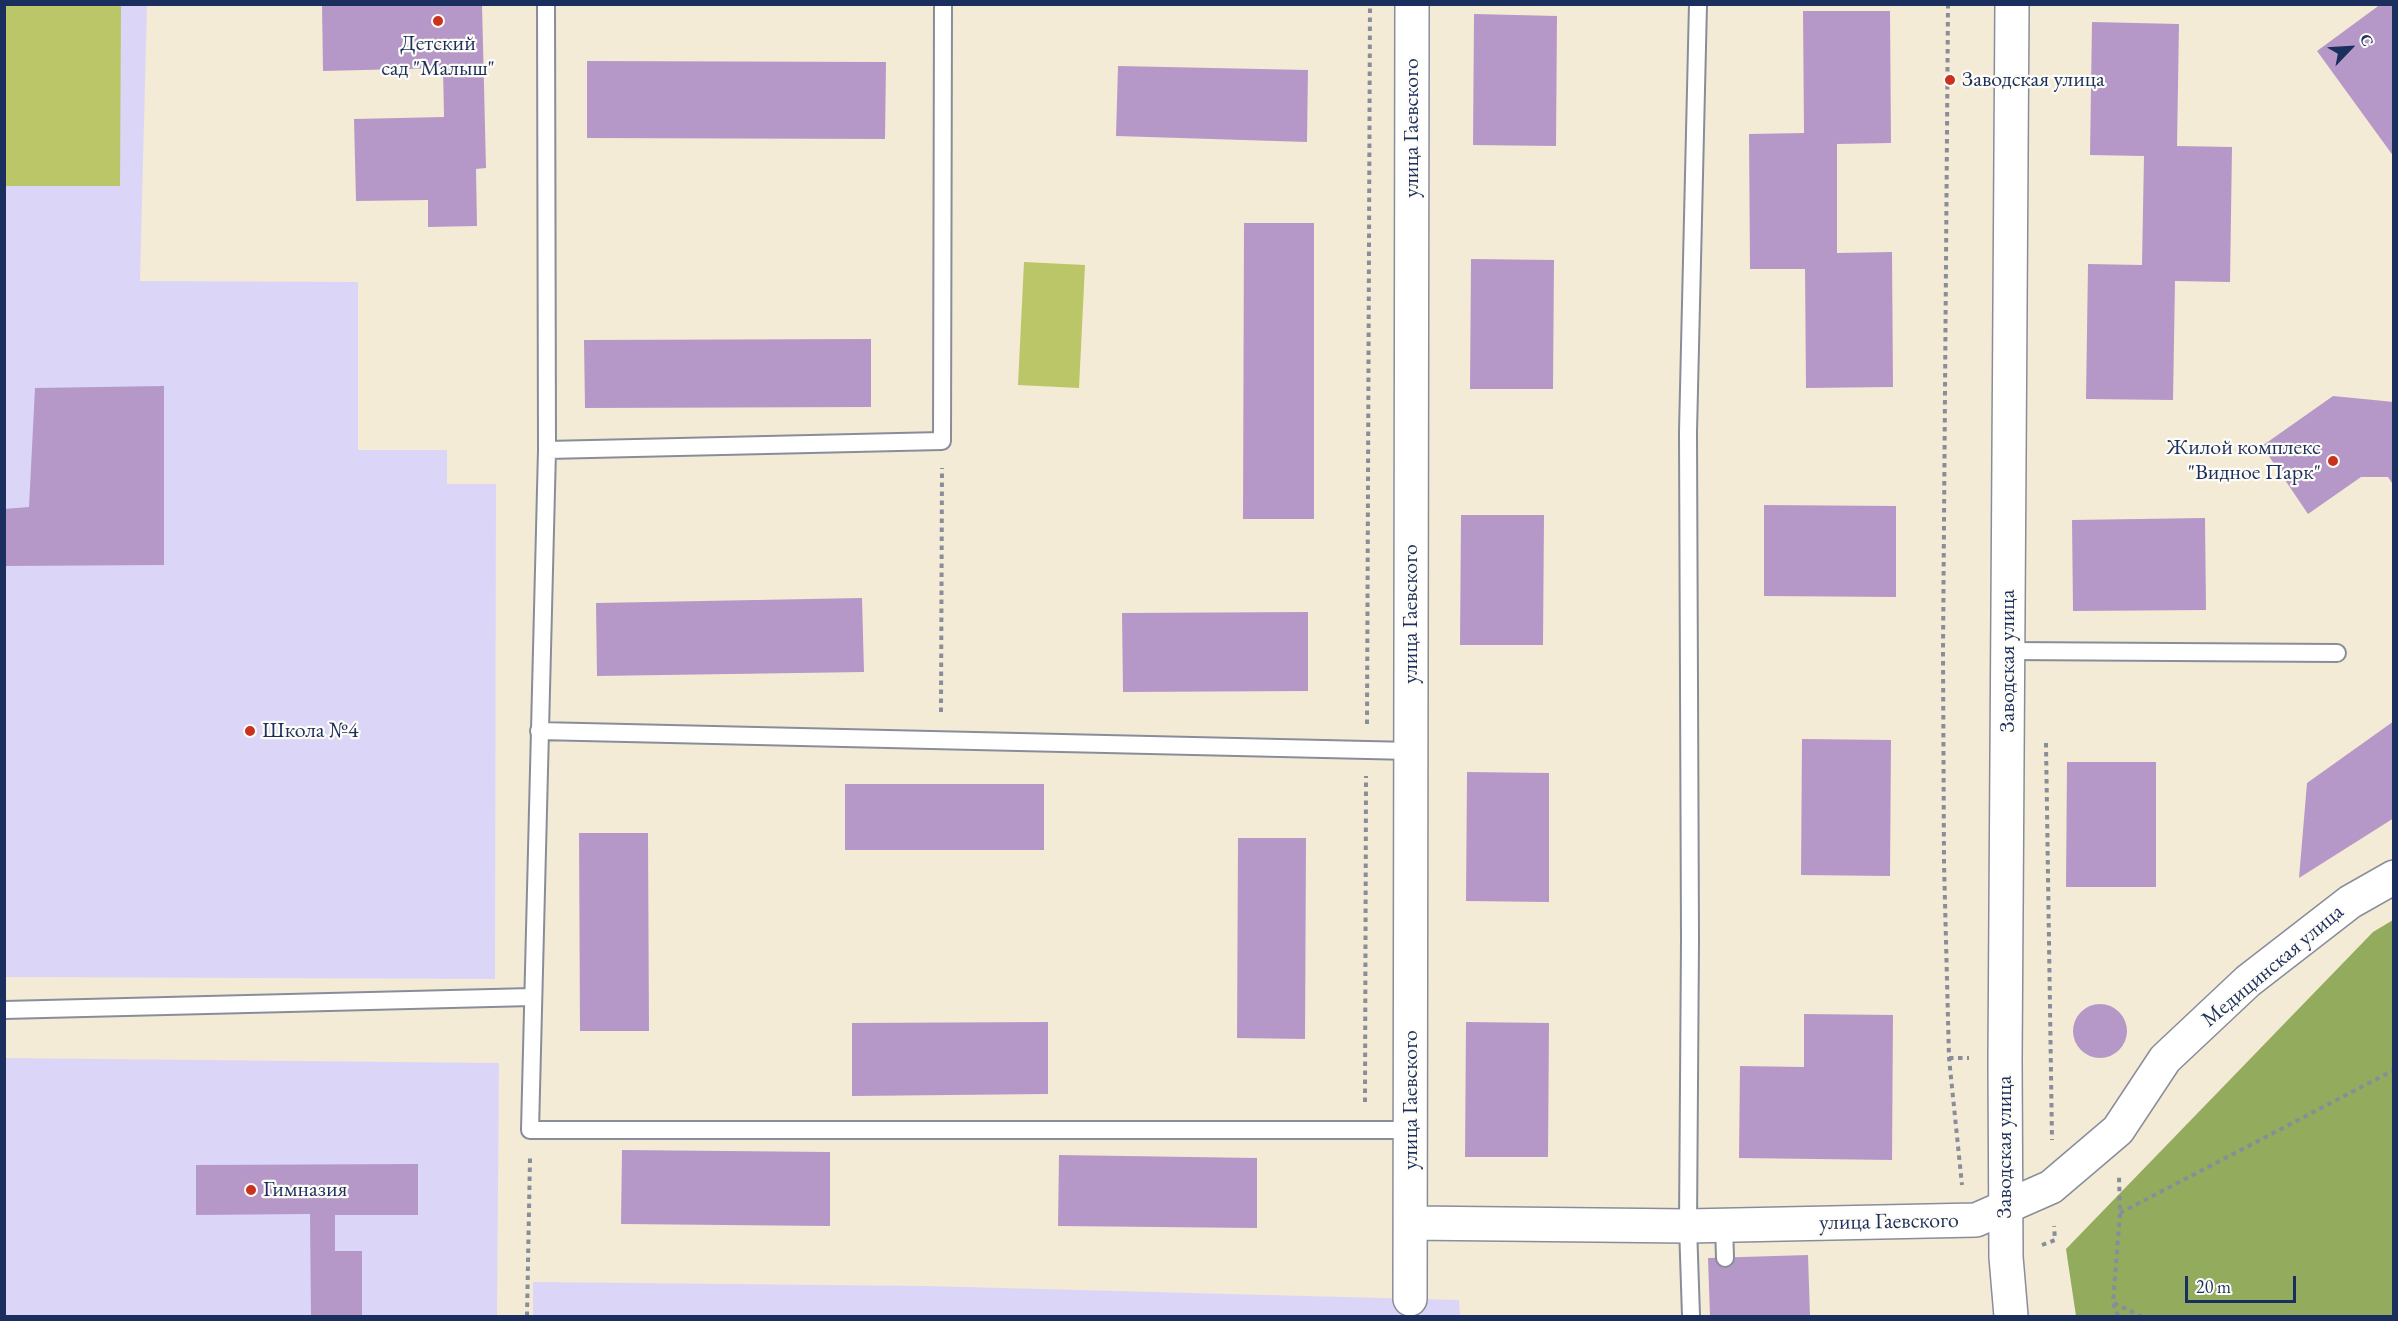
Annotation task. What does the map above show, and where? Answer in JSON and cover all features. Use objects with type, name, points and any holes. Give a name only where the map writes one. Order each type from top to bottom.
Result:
[{"type":"street","name":"улица Гаевского","points":[[1407,1308],[1411,1223],[1412,4]]},
{"type":"street","name":"Заводская улица","points":[[2011,1317],[2005,1209],[2012,4]]},
{"type":"street","name":"Медицинская улица","points":[[2005,1209],[2051,1187],[2118,1130],[2165,1059],[2248,981],[2350,902],[2394,877]]},
{"type":"street","name":"улица Гаевского","points":[[1411,1223],[1688,1226],[1966,1221],[1976,1220],[2005,1209]]},
{"type":"lane","points":[[546,4],[547,450],[530,1130],[1411,1130]]},
{"type":"lane","points":[[547,450],[942,441],[943,4]]},
{"type":"lane","points":[[1691,1317],[1688,1226],[1690,928],[1688,432],[1698,4]]},
{"type":"lane","points":[[2008,651],[2337,653]]},
{"type":"lane","points":[[539,731],[1411,751]]},
{"type":"lane","points":[[4,1010],[532,997]]},
{"type":"lane","points":[[1724,1225],[1725,1258]]},
{"type":"path","points":[[1365,1130],[1370,4]]},
{"type":"path","points":[[1948,4],[1943,652],[1944,863],[1949,1058],[1966,1221]]},
{"type":"path","points":[[941,740],[942,441]]},
{"type":"path","points":[[2120,1213],[2394,1070]]},
{"type":"path","points":[[527,1317],[530,1130]]},
{"type":"path","points":[[2118,1130],[2120,1213],[2113,1303],[2118,1317]]},
{"type":"path","points":[[2113,1303],[2141,1317]]},
{"type":"shaded area","name":"Школа №4","points":[[5,5],[147,5],[140,281],[358,282],[358,450],[447,450],[447,484],[496,484],[495,979],[5,977]]},
{"type":"shaded area","name":"Гимназия","points":[[5,1058],[499,1063],[497,1316],[5,1316]]},
{"type":"shaded area","points":[[533,1282],[927,1286],[1459,1300],[1460,1316],[533,1316]]},
{"type":"green space","points":[[5,4],[121,5],[120,186],[5,186]]},
{"type":"green space","points":[[1024,262],[1085,265],[1079,388],[1018,385]]},
{"type":"green space","points":[[2393,920],[2393,1316],[2076,1316],[2066,1249],[2373,932]]},
{"type":"building","points":[[322,4],[482,4],[486,168],[476,169],[477,226],[428,227],[428,200],[356,201],[354,119],[444,117],[443,68],[323,71]]},
{"type":"building","points":[[2381,4],[2394,4],[2394,157],[2317,51]]},
{"type":"building","points":[[1803,11],[1890,11],[1891,143],[1837,144],[1837,253],[1892,252],[1893,387],[1806,388],[1805,269],[1750,269],[1749,134],[1804,133]]},
{"type":"building","points":[[1474,14],[1557,16],[1556,146],[1473,145]]},
{"type":"building","points":[[2092,22],[2179,24],[2177,146],[2232,147],[2230,282],[2175,281],[2173,400],[2086,399],[2088,264],[2142,265],[2144,156],[2090,155]]},
{"type":"building","points":[[587,61],[886,62],[885,139],[587,138]]},
{"type":"building","points":[[1118,66],[1308,70],[1307,142],[1116,136]]},
{"type":"building","points":[[1244,223],[1314,223],[1314,519],[1243,519]]},
{"type":"building","points":[[1471,259],[1554,260],[1553,389],[1470,389]]},
{"type":"building","points":[[871,339],[871,407],[585,408],[584,340]]},
{"type":"building","points":[[164,386],[164,565],[4,566],[4,509],[29,507],[35,388]]},
{"type":"building","name":"Жилой комплекс \"Видное Парк\"","points":[[2333,396],[2394,402],[2394,486],[2388,477],[2361,477],[2308,514],[2262,446]]},
{"type":"building","points":[[1764,505],[1896,506],[1896,597],[1764,596]]},
{"type":"building","points":[[1461,515],[1544,515],[1543,645],[1460,645]]},
{"type":"building","points":[[2205,518],[2206,610],[2073,611],[2072,520]]},
{"type":"building","points":[[862,598],[864,672],[597,676],[596,603]]},
{"type":"building","points":[[1308,612],[1308,691],[1123,692],[1122,613]]},
{"type":"building","points":[[2394,721],[2394,818],[2299,878],[2307,783]]},
{"type":"building","points":[[1802,739],[1891,740],[1890,876],[1801,875]]},
{"type":"building","points":[[2067,762],[2156,762],[2156,887],[2066,887]]},
{"type":"building","points":[[1467,772],[1549,773],[1549,902],[1466,901]]},
{"type":"building","points":[[845,784],[1044,784],[1044,850],[845,850]]},
{"type":"building","points":[[579,833],[648,833],[649,1031],[580,1031]]},
{"type":"building","points":[[1238,838],[1306,838],[1305,1039],[1237,1038]]},
{"type":"building","points":[[2095,1004],[2105,1004],[2115,1008],[2123,1016],[2127,1031],[2123,1046],[2115,1054],[2105,1058],[2095,1058],[2085,1054],[2077,1046],[2073,1036],[2073,1026],[2077,1016],[2085,1008]]},
{"type":"building","points":[[1804,1014],[1893,1015],[1892,1160],[1739,1158],[1740,1066],[1804,1067]]},
{"type":"building","points":[[1048,1022],[1048,1094],[852,1096],[852,1023]]},
{"type":"building","points":[[1466,1022],[1549,1023],[1548,1157],[1465,1157]]},
{"type":"building","points":[[622,1150],[830,1152],[830,1226],[621,1224]]},
{"type":"building","points":[[1059,1155],[1257,1158],[1257,1228],[1058,1226]]},
{"type":"building","points":[[418,1164],[418,1215],[335,1215],[335,1251],[362,1251],[362,1316],[311,1316],[310,1214],[196,1215],[196,1165]]},
{"type":"building","points":[[1808,1255],[1810,1316],[1710,1316],[1708,1258]]},
{"type":"place","name":"Детский сад \"Малыш\"","points":[[438,21]]},
{"type":"place","name":"Заводская улица","points":[[1950,80]]},
{"type":"place","name":"Жилой комплекс \"Видное Парк\"","points":[[2333,461]]},
{"type":"place","name":"Школа №4","points":[[250,731]]},
{"type":"place","name":"Гимназия","points":[[251,1190]]}]
